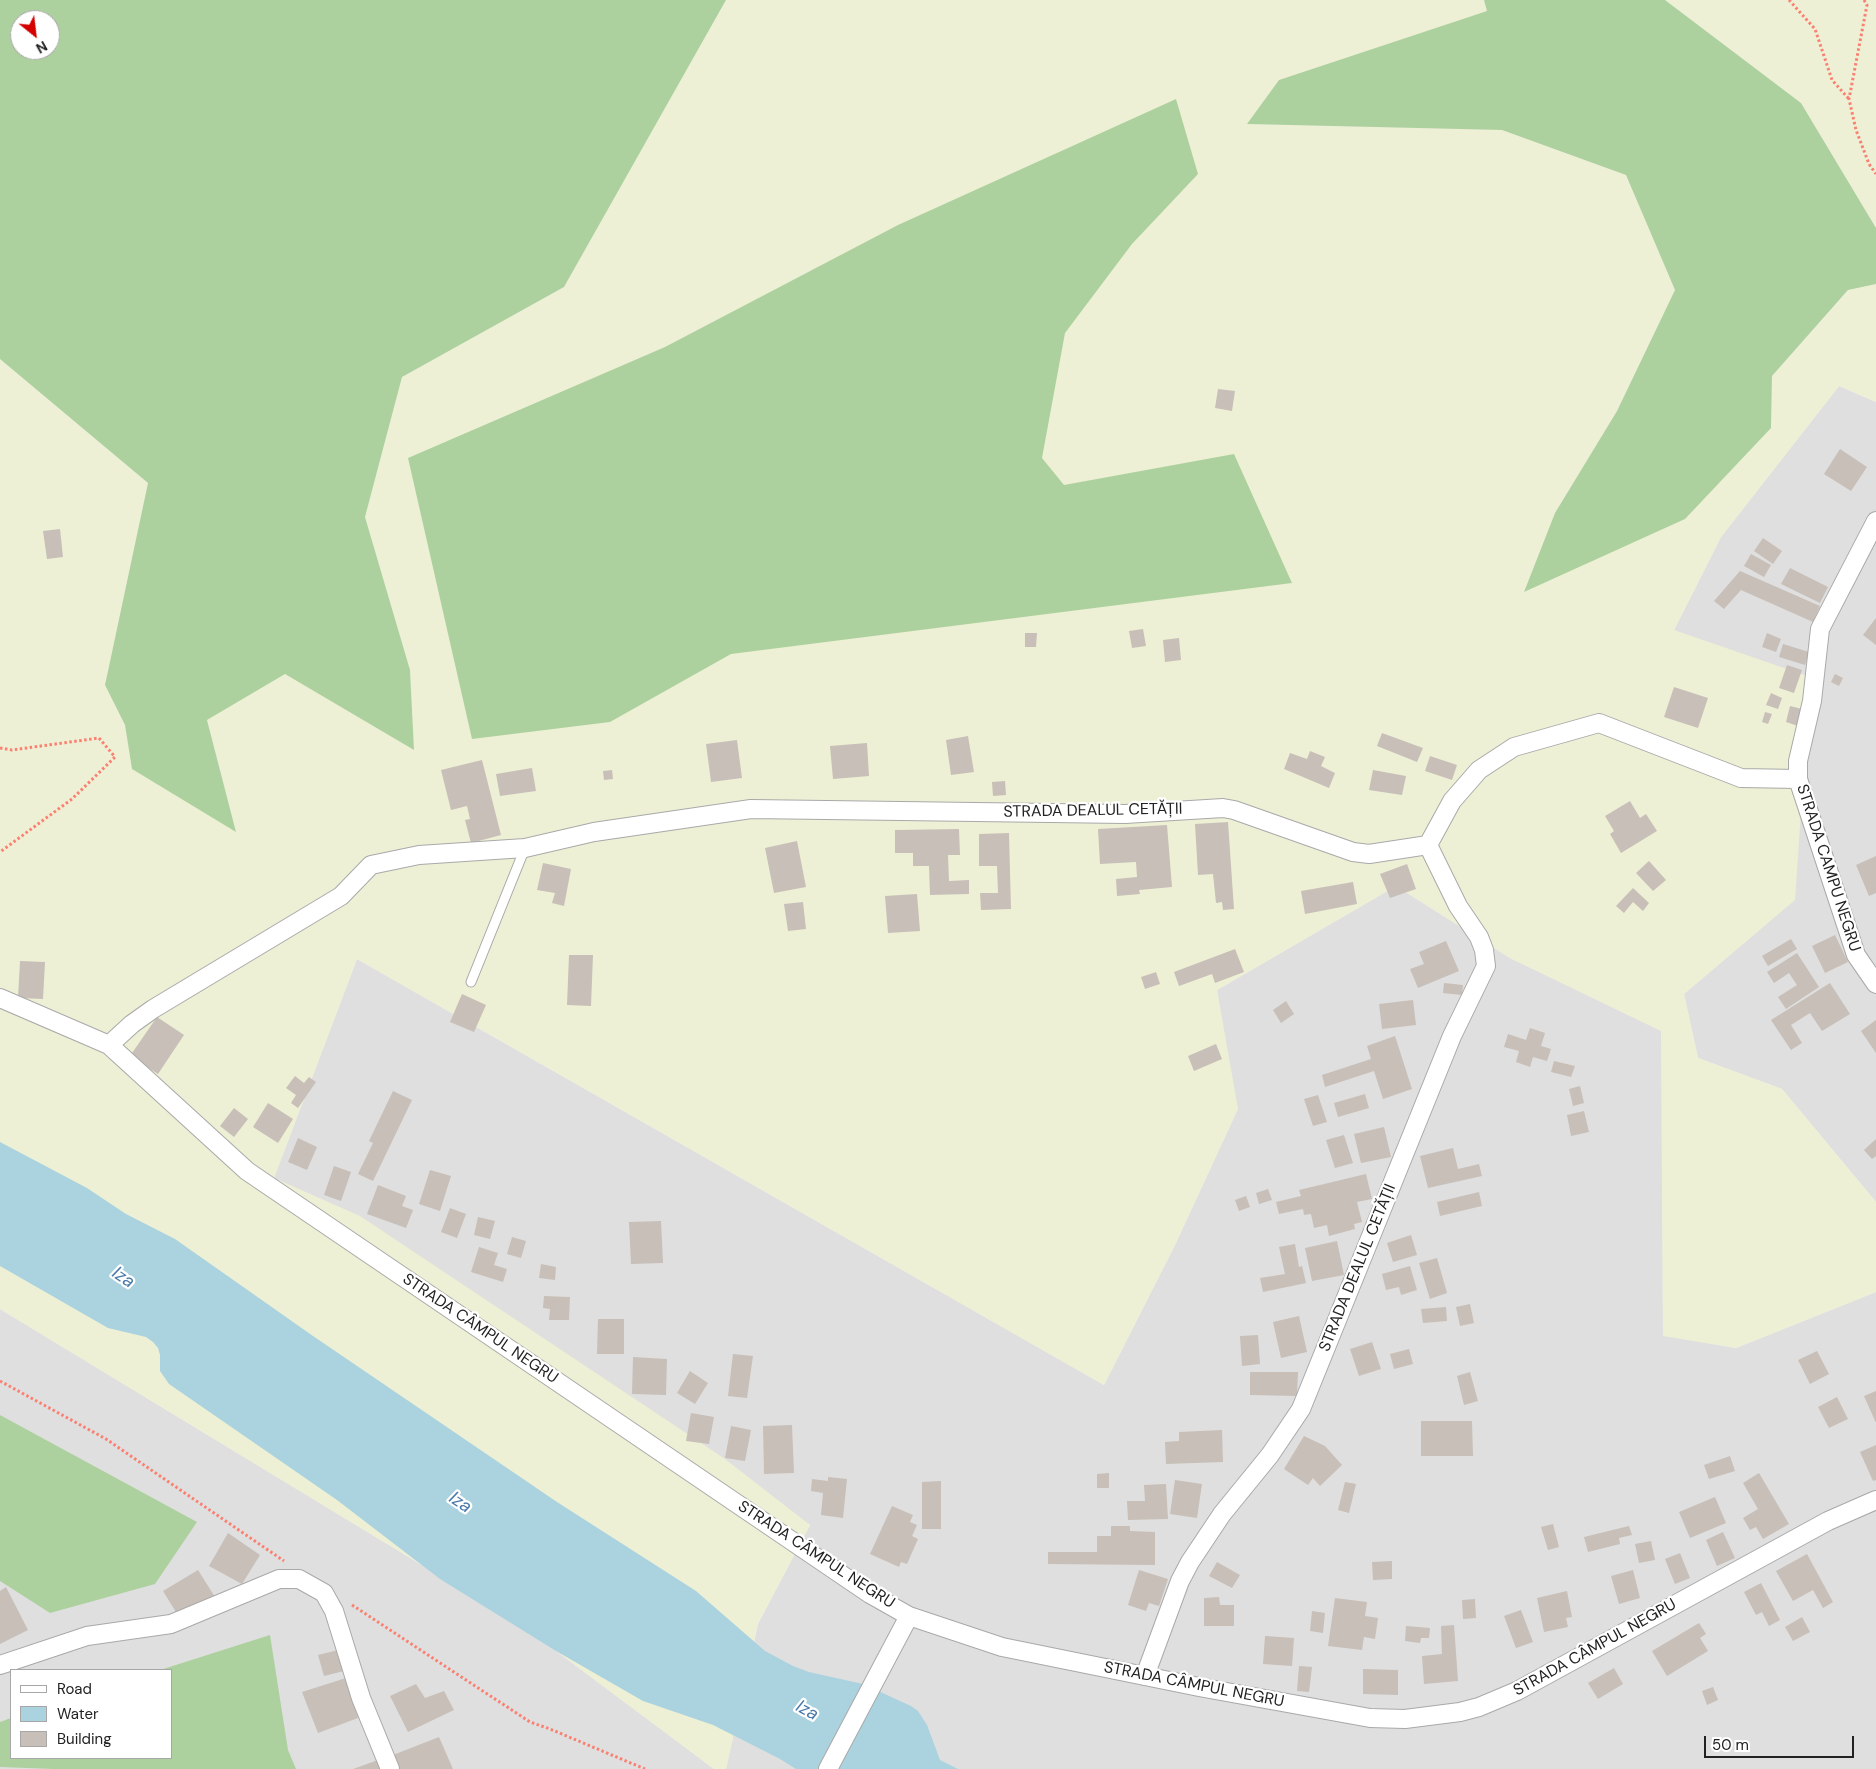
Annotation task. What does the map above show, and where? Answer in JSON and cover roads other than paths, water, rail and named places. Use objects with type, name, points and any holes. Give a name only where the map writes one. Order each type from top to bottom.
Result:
[{"type":"street","name":"STRADA CAMPU NEGRU","points":[[1876,521],[1820,629],[1812,701],[1798,761],[1798,779],[1856,955],[1876,984]]},
{"type":"street","points":[[1428,845],[1452,801],[1479,770],[1514,747],[1599,723],[1741,778],[1798,779]]},
{"type":"street","name":"STRADA DEALUL CETĂȚII","points":[[110,1045],[132,1024],[153,1009],[340,896],[371,865],[418,855],[525,848],[594,832],[751,809],[1125,814],[1223,808],[1234,810],[1353,852],[1369,854],[1428,845],[1458,906],[1479,937],[1484,950],[1486,966],[1452,1036],[1301,1409],[1270,1455],[1222,1514],[1190,1562],[1172,1602],[1145,1676]]},
{"type":"street","name":"STRADA CÂMPUL NEGRU","points":[[0,998],[110,1045],[247,1171],[870,1594],[909,1616],[1002,1647],[1199,1687],[1370,1718],[1405,1719],[1460,1712],[1479,1707],[1517,1691],[1828,1521],[1876,1500]]},
{"type":"street","points":[[0,1665],[87,1636],[172,1624],[279,1579],[299,1579],[324,1592],[334,1611],[361,1698],[390,1769]]},
{"type":"street","points":[[828,1769],[909,1616]]},
{"type":"lane","points":[[471,982],[525,848]]},
{"type":"water","name":"Iza","points":[[0,1142],[87,1188],[126,1214],[175,1239],[313,1336],[557,1502],[696,1591],[765,1651],[793,1666],[809,1672],[863,1684],[911,1706],[918,1711],[927,1725],[940,1760],[958,1769],[796,1769],[713,1725],[643,1701],[556,1651],[440,1579],[337,1500],[169,1384],[160,1371],[158,1348],[146,1337],[108,1328],[0,1266]]}]
